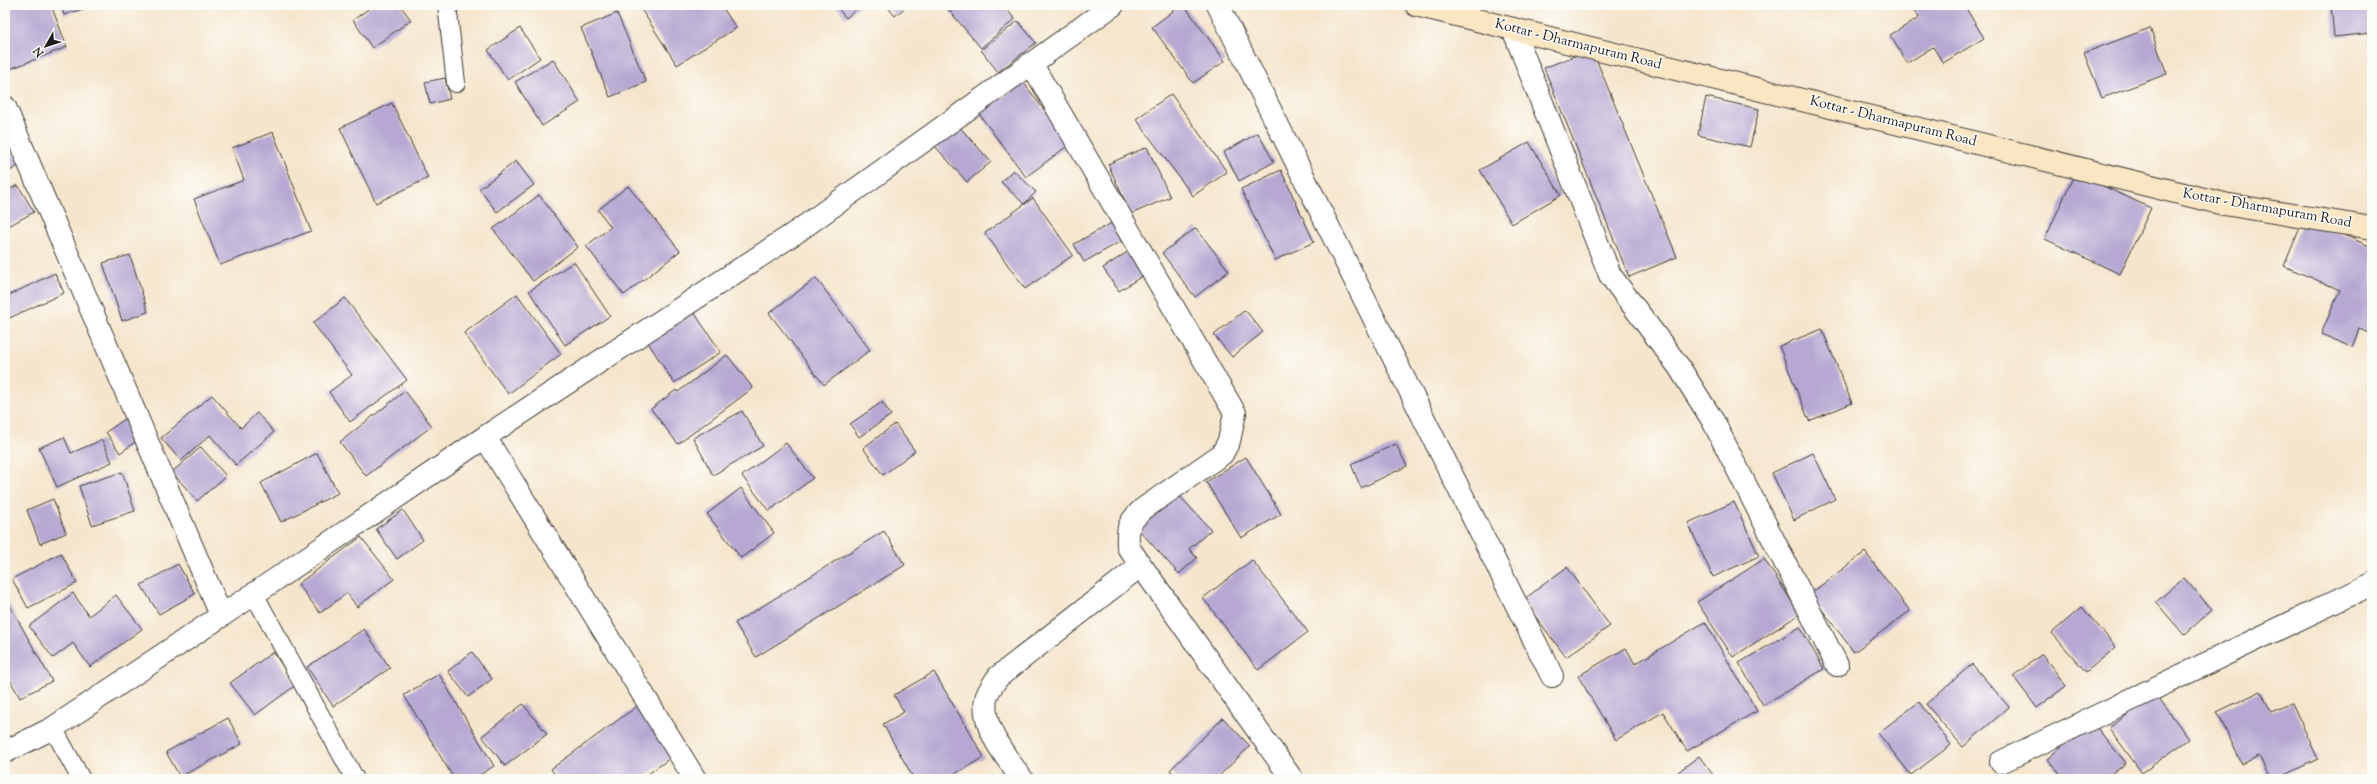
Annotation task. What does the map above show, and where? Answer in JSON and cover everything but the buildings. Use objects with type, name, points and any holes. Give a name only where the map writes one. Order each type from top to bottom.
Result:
[{"type":"main road","name":"Kottar - Dharmapuram Road","points":[[1416,5],[2224,204],[2372,228]]},
{"type":"street","points":[[5,752],[53,728],[221,614],[254,594],[485,436],[798,232],[1113,5]]},
{"type":"street","points":[[1218,5],[1552,676]]},
{"type":"street","points":[[1512,29],[1610,275],[1679,368],[1713,421],[1836,665]]},
{"type":"street","points":[[1032,63],[1235,413],[1229,441],[1222,454],[1143,509],[1132,519],[1127,529],[1128,547],[1292,779]]},
{"type":"street","points":[[5,107],[221,614]]},
{"type":"street","points":[[485,436],[695,779]]},
{"type":"street","points":[[1022,779],[1002,751],[986,719],[986,698],[998,677],[1140,566]]},
{"type":"street","points":[[2001,762],[2372,584]]},
{"type":"lane","points":[[447,5],[456,83]]},
{"type":"lane","points":[[254,594],[355,779]]},
{"type":"lane","points":[[53,728],[81,779]]}]
